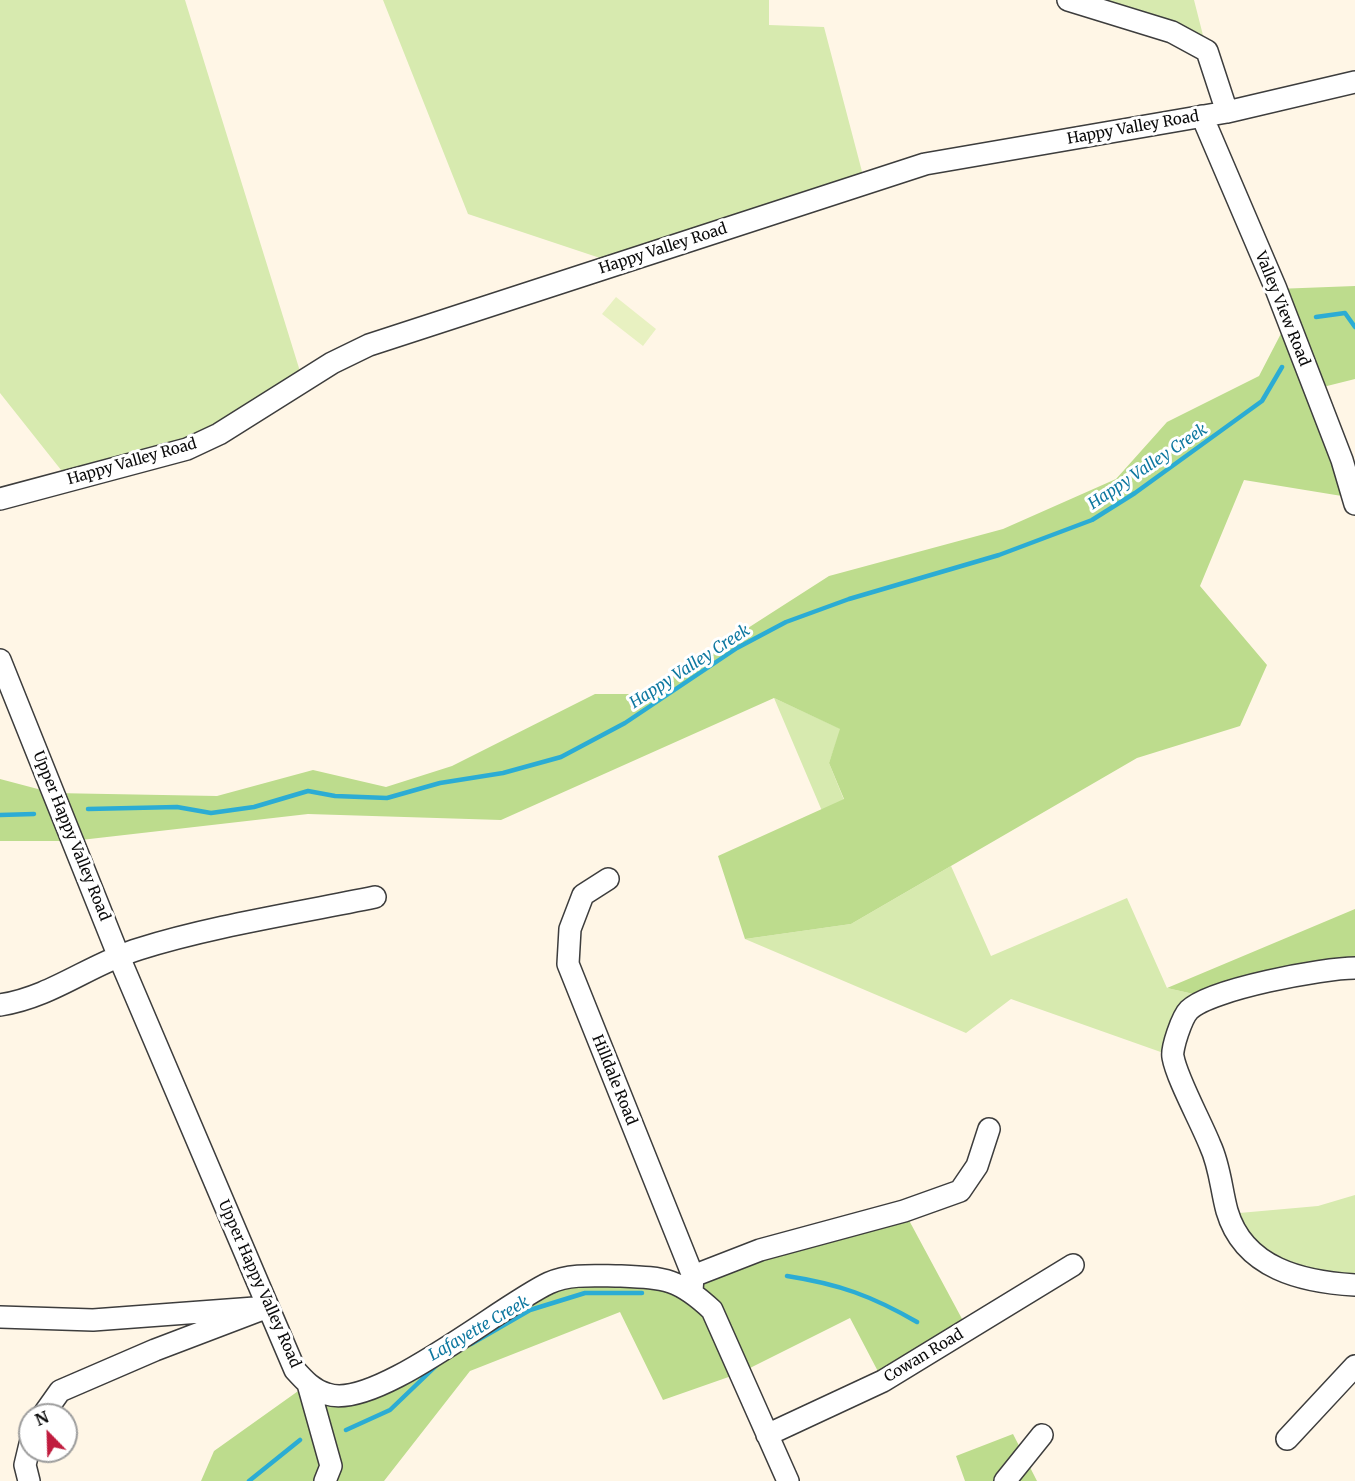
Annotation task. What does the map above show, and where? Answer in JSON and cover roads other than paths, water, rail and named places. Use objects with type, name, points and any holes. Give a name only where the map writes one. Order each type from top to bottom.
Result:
[{"type":"street","points":[[1068,0],[1172,32],[1207,51],[1227,112]]},
{"type":"street","name":"Happy Valley Road","points":[[0,499],[187,449],[219,434],[332,363],[369,345],[899,172],[926,164],[1227,112],[1355,82]]},
{"type":"street","name":"Valley View Road","points":[[1202,116],[1276,289],[1342,460],[1355,504]]},
{"type":"street","name":"Upper Happy Valley Road","points":[[0,660],[119,957],[295,1370],[308,1384],[329,1395],[356,1394],[394,1379],[508,1305],[551,1282],[571,1276],[651,1277],[692,1284],[712,1310],[788,1481]]},
{"type":"street","name":"Hilldale Road","points":[[608,879],[583,895],[570,929],[568,964],[692,1284]]},
{"type":"street","points":[[0,1005],[22,1002],[54,990],[119,957],[162,942],[375,897]]},
{"type":"street","points":[[1355,968],[1334,968],[1312,972],[1212,998],[1189,1011],[1177,1036],[1172,1056],[1215,1156],[1228,1214],[1244,1244],[1262,1261],[1289,1275],[1324,1283],[1355,1285]]},
{"type":"street","points":[[692,1284],[760,1250],[904,1211],[960,1191],[977,1166],[989,1129]]},
{"type":"street","name":"Cowan Road","points":[[767,1435],[884,1381],[1073,1264]]},
{"type":"street","points":[[0,1317],[93,1320],[268,1307]]},
{"type":"street","points":[[52,1403],[60,1391],[154,1350],[268,1307]]},
{"type":"street","points":[[1287,1439],[1355,1366]]},
{"type":"street","points":[[308,1384],[331,1467],[328,1480]]},
{"type":"street","points":[[1005,1481],[1042,1435]]},
{"type":"street","points":[[26,1463],[29,1481]]},
{"type":"waterway","name":"Happy Valley Creek","points":[[1316,317],[1345,313],[1355,327]]},
{"type":"waterway","name":"Happy Valley Creek","points":[[88,809],[177,807],[211,813],[254,807],[308,791],[335,796],[387,798],[440,783],[503,773],[561,757],[625,723],[737,648],[786,622],[849,599],[999,555],[1092,520],[1135,493],[1262,401],[1282,367]]},
{"type":"waterway","name":"Happy Valley Creek","points":[[0,815],[34,814]]},
{"type":"waterway","name":"Lafayette Creek","points":[[787,1276],[855,1292],[917,1322]]},
{"type":"waterway","name":"Lafayette Creek","points":[[471,1344],[530,1310],[585,1293],[642,1293]]},
{"type":"waterway","name":"Lafayette Creek","points":[[346,1430],[390,1410],[438,1364]]},
{"type":"waterway","name":"Lafayette Creek","points":[[249,1481],[300,1440]]}]
